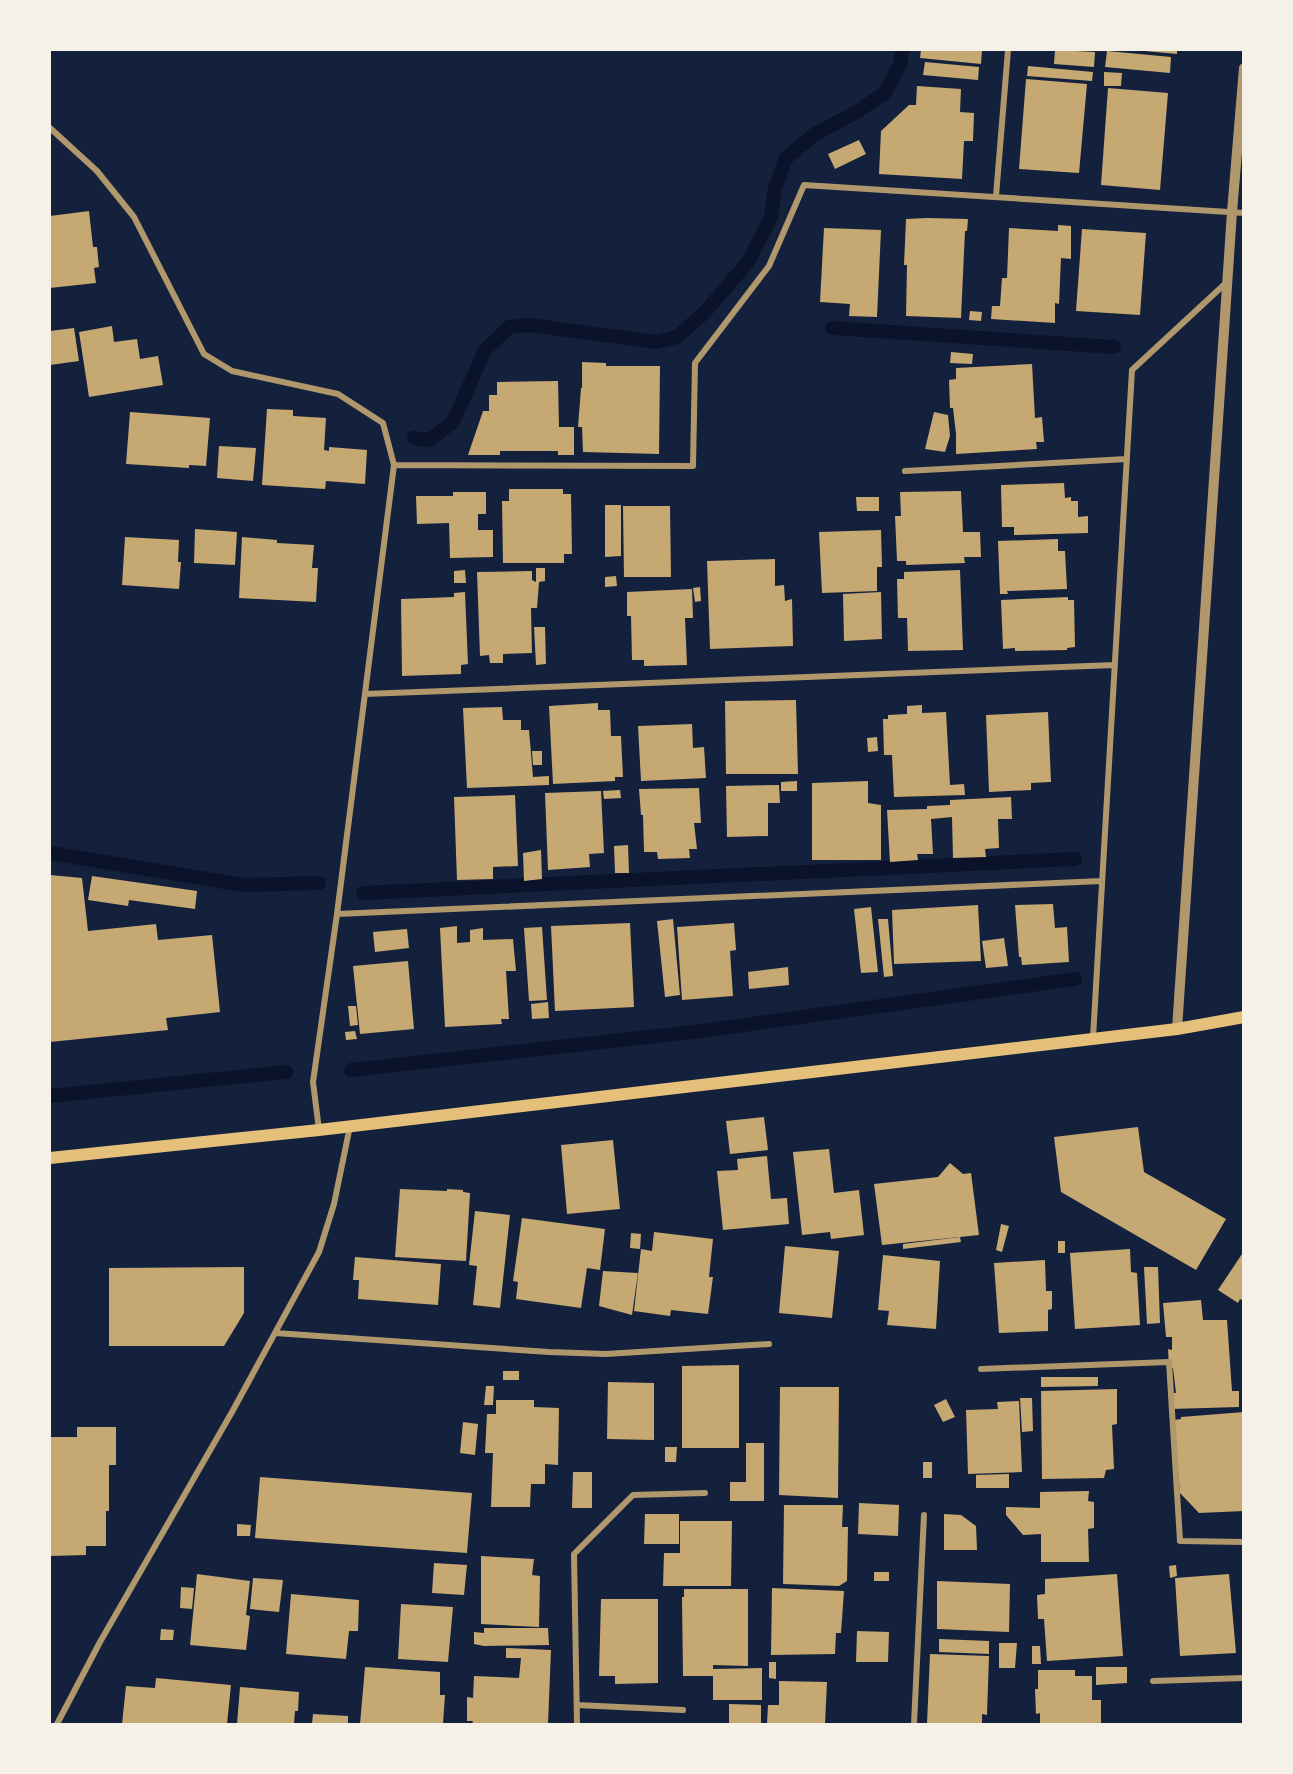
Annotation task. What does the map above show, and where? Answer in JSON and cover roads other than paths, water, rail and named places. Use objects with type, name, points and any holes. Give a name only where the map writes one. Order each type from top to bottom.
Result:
[{"type":"main road","points":[[50,1158],[319,1130],[1093,1039],[1177,1029],[1244,1017]]},
{"type":"street","points":[[996,196],[1008,50]]},
{"type":"street","points":[[1177,1029],[1227,282],[1244,68]]},
{"type":"street","points":[[50,128],[97,171],[134,218],[204,354],[232,371],[338,394],[383,423],[394,465],[337,914],[313,1082],[319,1130]]},
{"type":"street","points":[[394,465],[693,466],[695,363],[769,266],[804,185],[1244,213]]},
{"type":"street","points":[[1093,1039],[1132,370],[1227,282]]},
{"type":"street","points":[[905,471],[1127,459]]},
{"type":"street","points":[[365,694],[1115,665]]},
{"type":"street","points":[[337,914],[1102,881]]},
{"type":"street","points":[[57,1725],[100,1642],[232,1412],[319,1252],[334,1204],[350,1126]]},
{"type":"street","points":[[275,1333],[606,1354],[769,1344]]},
{"type":"street","points":[[981,1369],[1169,1362],[1180,1541],[1244,1542]]},
{"type":"street","points":[[577,1725],[574,1554],[633,1495],[705,1493]]},
{"type":"street","points":[[914,1725],[924,1515]]},
{"type":"street","points":[[1154,1681],[1244,1678]]},
{"type":"street","points":[[577,1705],[683,1710]]},
{"type":"waterway","points":[[414,438],[429,440],[453,422],[485,350],[509,327],[529,325],[657,342],[677,337],[705,312],[748,262],[771,217],[775,188],[786,158],[815,134],[855,113],[885,93],[900,64],[902,50]]},
{"type":"waterway","points":[[832,328],[1114,347]]},
{"type":"waterway","points":[[50,853],[243,885],[319,883]]},
{"type":"waterway","points":[[363,893],[1075,859]]},
{"type":"waterway","points":[[351,1070],[694,1032],[1075,979]]},
{"type":"waterway","points":[[50,1096],[286,1072]]}]
